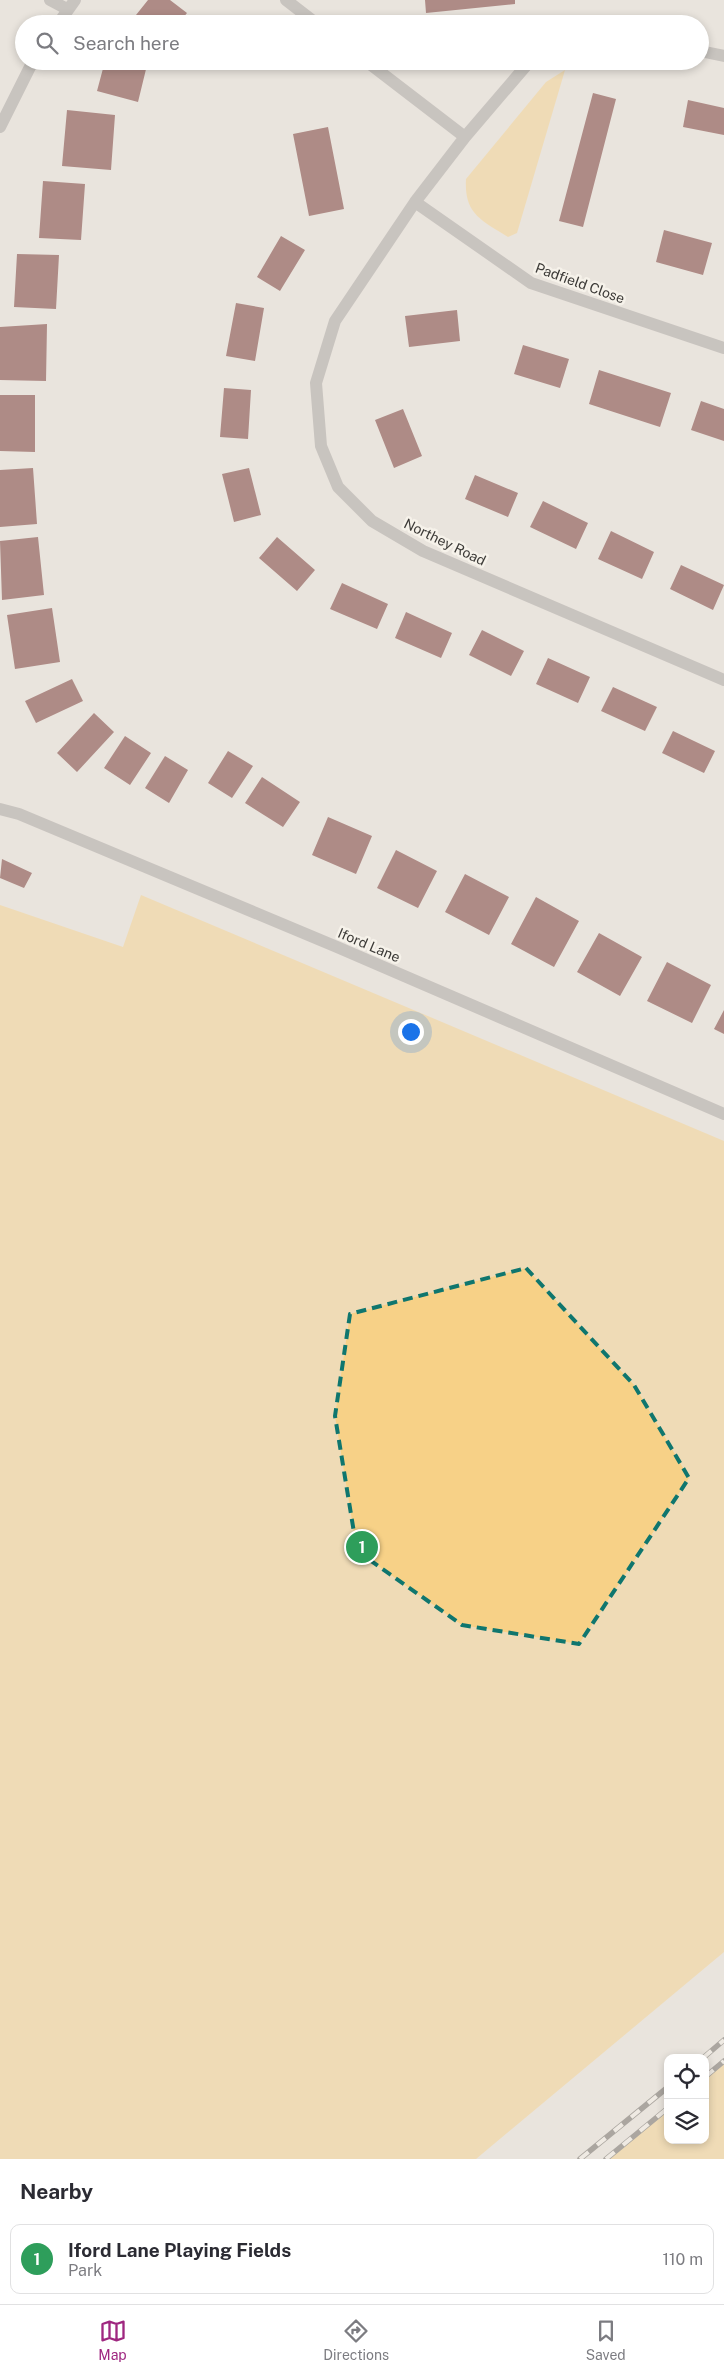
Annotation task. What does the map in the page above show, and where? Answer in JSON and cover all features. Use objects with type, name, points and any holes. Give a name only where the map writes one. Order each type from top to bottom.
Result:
[{"type":"street","points":[[50,0],[71,5]]},
{"type":"street","points":[[286,0],[305,15]]},
{"type":"street","points":[[709,53],[724,56]]},
{"type":"street","points":[[0,127],[28,70]]},
{"type":"street","points":[[378,70],[464,136]]},
{"type":"street","name":"Northey Road","points":[[522,70],[464,136],[415,202],[335,321],[316,383],[321,446],[338,486],[372,521],[423,551],[724,680]]},
{"type":"street","name":"Padfield Close","points":[[415,202],[531,283],[724,348]]},
{"type":"street","name":"Iford Lane","points":[[0,809],[19,814],[328,943],[724,1114]]},
{"type":"highlighted area","points":[[526,1268],[634,1385],[689,1478],[579,1644],[462,1625],[357,1551],[335,1416],[350,1314]]},
{"type":"shaded area","points":[[565,70],[517,233],[508,237],[476,215],[468,200],[466,179],[546,82]]},
{"type":"shaded area","points":[[141,895],[724,1141],[724,1952],[476,2159],[0,2159],[0,905],[123,947]]},
{"type":"shaded area","points":[[724,2061],[724,2159],[606,2159],[664,2111],[664,2144],[709,2144],[709,2074]]},
{"type":"building","points":[[148,0],[170,0],[187,13],[185,15],[136,15]]},
{"type":"building","points":[[425,0],[515,0],[515,4],[426,13]]},
{"type":"building","points":[[103,70],[146,70],[138,102],[97,91]]},
{"type":"building","points":[[593,93],[616,99],[583,227],[559,221]]},
{"type":"building","points":[[688,100],[724,108],[724,135],[683,127]]},
{"type":"building","points":[[67,110],[115,115],[111,170],[62,166]]},
{"type":"building","points":[[328,127],[344,209],[309,216],[293,134]]},
{"type":"building","points":[[43,181],[85,184],[81,240],[39,238]]},
{"type":"building","points":[[664,230],[712,243],[703,275],[656,262]]},
{"type":"building","points":[[281,236],[305,250],[280,291],[257,277]]},
{"type":"building","points":[[17,254],[59,255],[56,309],[14,307]]},
{"type":"building","points":[[236,303],[264,308],[255,361],[226,356]]},
{"type":"building","points":[[457,310],[460,341],[409,347],[405,316]]},
{"type":"building","points":[[47,324],[46,381],[0,380],[0,327]]},
{"type":"building","points":[[523,345],[569,359],[560,388],[514,374]]},
{"type":"building","points":[[599,370],[671,393],[660,427],[589,404]]},
{"type":"building","points":[[224,388],[251,390],[248,439],[220,437]]},
{"type":"building","points":[[0,395],[35,395],[35,452],[0,451]]},
{"type":"building","points":[[701,401],[724,409],[724,441],[691,430]]},
{"type":"building","points":[[403,409],[422,456],[394,468],[375,420]]},
{"type":"building","points":[[33,468],[37,524],[0,527],[0,470]]},
{"type":"building","points":[[249,468],[261,515],[234,522],[222,474]]},
{"type":"building","points":[[475,475],[518,493],[508,517],[465,499]]},
{"type":"building","points":[[543,501],[588,523],[576,549],[530,527]]},
{"type":"building","points":[[611,531],[654,552],[642,579],[598,559]]},
{"type":"building","points":[[38,537],[44,595],[2,600],[0,541]]},
{"type":"building","points":[[277,537],[315,570],[297,591],[259,558]]},
{"type":"building","points":[[681,565],[724,585],[713,610],[670,589]]},
{"type":"building","points":[[342,583],[388,604],[377,629],[330,609]]},
{"type":"building","points":[[52,608],[60,662],[15,669],[7,615]]},
{"type":"building","points":[[406,612],[452,633],[441,658],[395,638]]},
{"type":"building","points":[[482,630],[524,651],[511,676],[469,655]]},
{"type":"building","points":[[548,658],[590,677],[578,703],[536,684]]},
{"type":"building","points":[[72,679],[83,701],[36,723],[25,701]]},
{"type":"building","points":[[613,687],[657,707],[645,731],[601,711]]},
{"type":"building","points":[[94,713],[114,732],[77,772],[57,753]]},
{"type":"building","points":[[673,731],[715,751],[704,773],[662,753]]},
{"type":"building","points":[[125,736],[151,753],[130,785],[104,768]]},
{"type":"building","points":[[228,751],[253,766],[232,798],[208,783]]},
{"type":"building","points":[[165,756],[188,770],[169,803],[145,788]]},
{"type":"building","points":[[262,777],[300,802],[283,827],[245,803]]},
{"type":"building","points":[[328,817],[372,836],[356,874],[312,855]]},
{"type":"building","points":[[396,850],[437,871],[418,908],[377,888]]},
{"type":"building","points":[[2,859],[32,873],[24,888],[0,878]]},
{"type":"building","points":[[465,874],[509,897],[489,935],[445,912]]},
{"type":"building","points":[[536,897],[579,921],[554,967],[511,944]]},
{"type":"building","points":[[599,933],[642,957],[620,996],[577,972]]},
{"type":"building","points":[[667,962],[711,985],[692,1023],[647,1001]]},
{"type":"building","points":[[724,1010],[724,1034],[714,1029]]},
{"type":"railway","points":[[708,2054],[724,2040]]},
{"type":"railway","points":[[709,2074],[724,2061]]},
{"type":"railway","points":[[580,2159],[664,2090]]},
{"type":"railway","points":[[606,2159],[664,2111]]},
{"type":"place","name":"Iford Lane Playing Fields","points":[[362,1547]]}]
